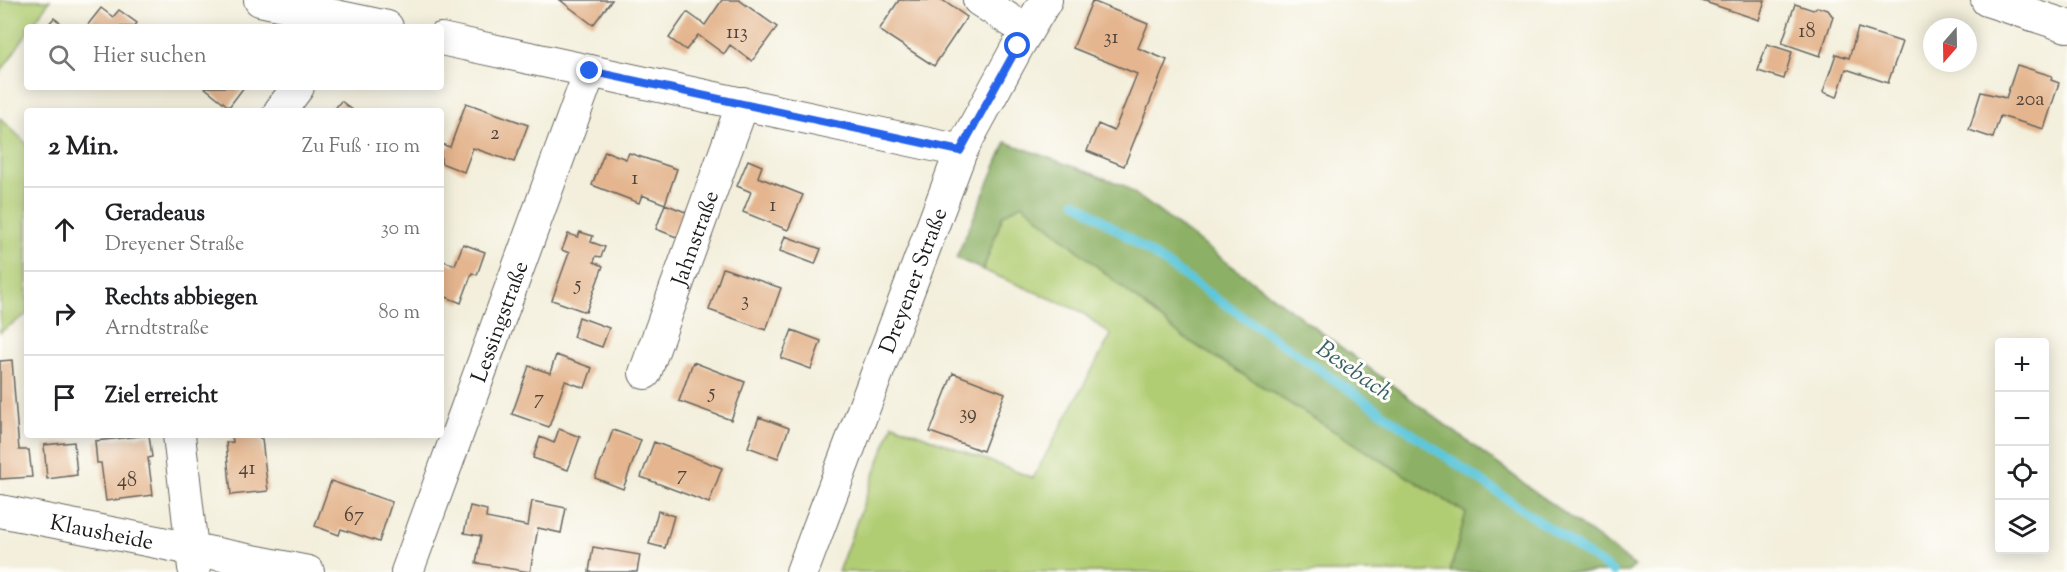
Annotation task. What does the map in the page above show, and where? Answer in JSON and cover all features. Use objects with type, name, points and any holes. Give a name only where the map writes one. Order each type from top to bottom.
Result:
[{"type":"street","points":[[260,0],[354,15],[379,24]]},
{"type":"street","points":[[979,0],[1027,32]]},
{"type":"street","name":"Dreyener Straße","points":[[802,572],[960,151],[1046,0]]},
{"type":"street","points":[[1987,0],[2067,26]]},
{"type":"street","points":[[444,40],[960,151]]},
{"type":"street","name":"Lessingstraße","points":[[407,572],[590,71]]},
{"type":"street","points":[[282,108],[296,90]]},
{"type":"street","name":"Jahnstraße","points":[[645,373],[743,103]]},
{"type":"street","points":[[179,438],[193,561]]},
{"type":"street","name":"Klausheide","points":[[0,511],[193,561],[308,572]]},
{"type":"green space","points":[[0,0],[50,0],[33,24],[24,24],[24,37],[0,73]]},
{"type":"green space","points":[[0,118],[24,141],[24,316],[0,332]]},
{"type":"green space","points":[[1006,142],[1123,185],[1635,566],[1628,572],[1450,572],[1466,513],[1181,336],[1022,204],[1003,215],[983,270],[956,258]]},
{"type":"green space","points":[[1021,203],[1181,336],[1466,513],[1450,572],[838,572],[893,424],[1033,478],[1111,335],[1080,311],[983,270],[1003,215]]},
{"type":"building","points":[[560,0],[612,0],[593,25]]},
{"type":"building","points":[[722,0],[739,0],[777,27],[752,61],[730,45],[724,54],[698,35],[686,50],[669,38],[687,12],[705,25]]},
{"type":"building","points":[[899,0],[942,0],[967,17],[934,66],[879,30]]},
{"type":"building","points":[[1699,0],[1765,0],[1759,20]]},
{"type":"building","points":[[1092,1],[1148,24],[1138,48],[1167,60],[1124,166],[1087,151],[1098,124],[1114,131],[1137,74],[1073,48]]},
{"type":"building","points":[[1795,4],[1813,10],[1817,7],[1828,10],[1833,17],[1820,56],[1782,43]]},
{"type":"building","points":[[101,8],[113,17],[119,10],[137,23],[136,24],[88,24]]},
{"type":"building","points":[[54,18],[62,24],[49,24]]},
{"type":"building","points":[[1858,28],[1902,42],[1888,83],[1846,69],[1837,97],[1823,92],[1836,54],[1849,58]]},
{"type":"building","points":[[1767,44],[1792,52],[1784,79],[1758,71]]},
{"type":"building","points":[[2017,65],[2052,76],[2051,80],[2059,83],[2044,129],[2000,116],[1993,138],[1969,130],[1981,92],[2006,98]]},
{"type":"building","points":[[208,90],[242,90],[229,107]]},
{"type":"building","points":[[341,101],[350,108],[335,108]]},
{"type":"building","points":[[466,103],[528,125],[514,162],[473,148],[464,172],[444,164],[444,145],[450,147]]},
{"type":"building","points":[[605,151],[626,159],[629,153],[677,169],[665,204],[642,195],[639,203],[592,185]]},
{"type":"building","points":[[748,160],[762,166],[758,177],[803,195],[788,230],[743,212],[751,192],[737,186]]},
{"type":"building","points":[[665,204],[688,213],[679,238],[656,229]]},
{"type":"building","points":[[580,232],[593,236],[591,242],[605,247],[601,257],[596,256],[594,262],[603,266],[586,312],[552,300],[569,253],[562,250],[568,234],[578,237]]},
{"type":"building","points":[[785,236],[821,249],[815,264],[780,251]]},
{"type":"building","points":[[463,244],[485,252],[477,275],[472,273],[461,303],[444,296],[444,261],[455,265]]},
{"type":"building","points":[[723,268],[781,288],[766,330],[709,310]]},
{"type":"building","points":[[579,317],[609,328],[602,347],[573,337]]},
{"type":"building","points":[[792,330],[821,341],[811,369],[781,358]]},
{"type":"building","points":[[556,355],[592,368],[585,388],[565,381],[549,427],[512,414],[529,366],[550,373]]},
{"type":"building","points":[[12,360],[19,450],[29,450],[32,477],[0,479],[0,361]]},
{"type":"building","points":[[693,362],[745,382],[731,420],[679,401]]},
{"type":"building","points":[[953,373],[1005,393],[983,451],[930,432]]},
{"type":"building","points":[[759,417],[789,428],[778,458],[748,447]]},
{"type":"building","points":[[559,429],[580,437],[568,470],[533,458],[540,437],[554,443]]},
{"type":"building","points":[[613,430],[641,440],[623,489],[595,478]]},
{"type":"building","points":[[149,438],[152,457],[148,458],[153,495],[106,501],[101,463],[97,463],[95,441]]},
{"type":"building","points":[[232,438],[262,439],[268,491],[231,495],[226,443],[233,442]]},
{"type":"building","points":[[74,442],[77,475],[47,479],[44,445]]},
{"type":"building","points":[[654,442],[722,468],[709,503],[641,477]]},
{"type":"building","points":[[331,481],[392,502],[379,542],[341,529],[339,535],[315,526]]},
{"type":"building","points":[[532,501],[566,508],[561,533],[538,528],[530,572],[476,563],[481,536],[464,533],[470,506],[487,510],[486,518],[528,526]]},
{"type":"building","points":[[658,511],[674,516],[665,548],[649,544]]},
{"type":"building","points":[[593,547],[640,555],[637,572],[589,572]]},
{"type":"waterway","name":"Besebach","points":[[1075,201],[1613,572]]},
{"type":"route","points":[[590,71],[960,151],[1018,46]]}]
